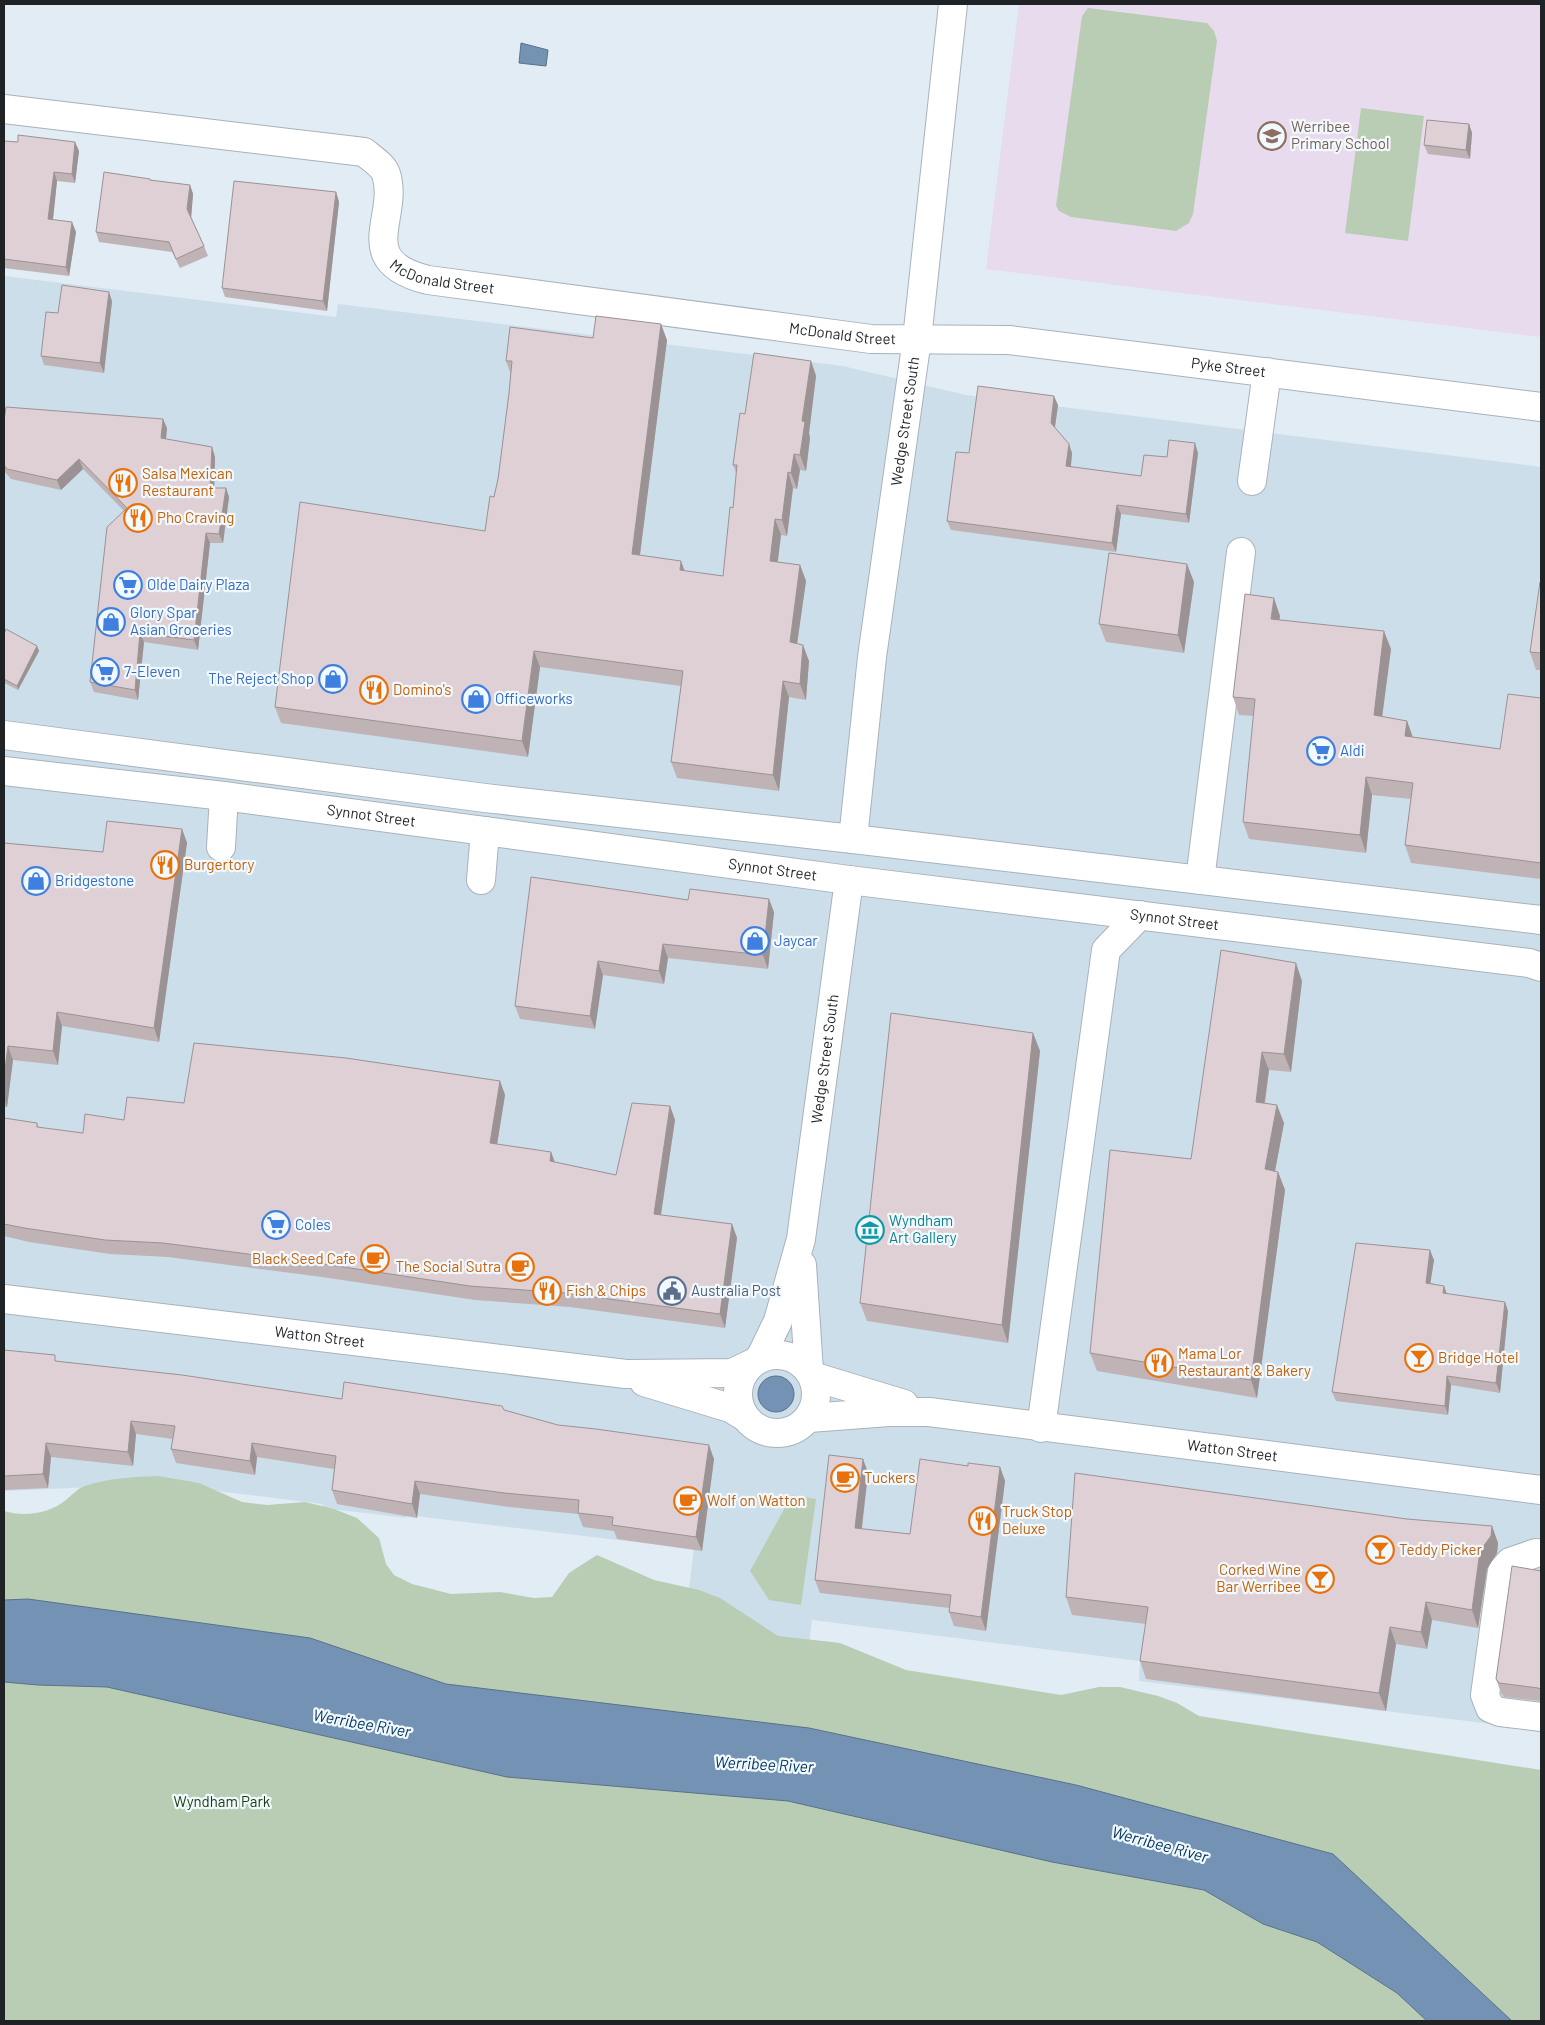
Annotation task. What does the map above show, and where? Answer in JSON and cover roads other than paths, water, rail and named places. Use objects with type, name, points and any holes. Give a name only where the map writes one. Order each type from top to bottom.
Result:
[{"type":"main road","name":"Wedge Street South","points":[[756,1361],[778,1321],[801,1239],[849,880],[872,657],[917,339],[953,4]]},
{"type":"main road","name":"McDonald Street","points":[[4,109],[364,152],[385,172],[388,187],[382,238],[385,251],[394,263],[413,276],[871,339],[917,339]]},
{"type":"main road","name":"Pyke Street","points":[[917,339],[1009,340],[1541,406]]},
{"type":"main road","points":[[1252,480],[1267,372]]},
{"type":"main road","points":[[1202,923],[1200,880],[1241,552]]},
{"type":"main road","name":"Synnot Street","points":[[4,735],[229,766],[485,798],[854,839],[1541,920]]},
{"type":"main road","points":[[222,847],[224,796],[229,766]]},
{"type":"main road","name":"Synnot Street","points":[[4,771],[224,796],[849,880],[1530,963],[1541,967]]},
{"type":"main road","points":[[481,880],[485,831],[485,798]]},
{"type":"main road","points":[[1041,1428],[1106,950],[1140,915]]},
{"type":"main road","name":"Wedge Street South","points":[[801,1239],[811,1373]]},
{"type":"main road","name":"Watton Street","points":[[7,1298],[626,1374],[732,1373],[756,1361]]},
{"type":"main road","points":[[781,1355],[792,1357],[811,1373],[816,1397],[809,1418],[801,1426],[782,1434],[761,1430],[745,1417],[739,1407],[737,1395],[744,1372],[756,1361],[781,1355]]},
{"type":"main road","name":"Watton Street","points":[[811,1373],[929,1412]]},
{"type":"main road","name":"Watton Street","points":[[626,1374],[658,1388],[730,1408],[745,1417]]},
{"type":"main road","name":"Watton Street","points":[[809,1418],[889,1412],[929,1412],[1539,1491]]},
{"type":"main road","points":[[1536,1553],[1510,1562],[1502,1571],[1485,1695],[1490,1708],[1500,1712],[1541,1717]]},
{"type":"water","points":[[521,43],[548,50],[546,66],[519,63]]},
{"type":"water","points":[[776,1376],[788,1382],[794,1394],[788,1406],[776,1412],[764,1406],[758,1394],[764,1382]]},
{"type":"water","name":"Werribee River","points":[[28,1599],[310,1638],[446,1684],[809,1728],[1076,1785],[1333,1854],[1512,2021],[1427,2021],[1397,1993],[1317,1942],[1263,1924],[1204,1890],[1052,1862],[788,1801],[507,1777],[107,1687],[4,1682],[4,1600]]},
{"type":"place","name":"Werribee Primary School","points":[[1272,136]]},
{"type":"place","name":"Salsa Mexican Restaurant","points":[[123,483]]},
{"type":"place","name":"Pho Craving","points":[[138,518]]},
{"type":"place","name":"Olde Dairy Plaza","points":[[128,585]]},
{"type":"place","name":"Glory Spar Asian Groceries","points":[[111,622]]},
{"type":"place","name":"7-Eleven","points":[[105,672]]},
{"type":"place","name":"The Reject Shop","points":[[333,679]]},
{"type":"place","name":"Domino's","points":[[374,690]]},
{"type":"place","name":"Officeworks","points":[[476,699]]},
{"type":"place","name":"Aldi","points":[[1321,751]]},
{"type":"place","name":"Burgertory","points":[[165,865]]},
{"type":"place","name":"Bridgestone","points":[[36,881]]},
{"type":"place","name":"Jaycar","points":[[755,941]]},
{"type":"place","name":"Coles","points":[[276,1225]]},
{"type":"place","name":"Wyndham Art Gallery","points":[[870,1230]]},
{"type":"place","name":"Black Seed Cafe","points":[[375,1259]]},
{"type":"place","name":"The Social Sutra","points":[[520,1267]]},
{"type":"place","name":"Fish & Chips","points":[[547,1291]]},
{"type":"place","name":"Australia Post","points":[[672,1291]]},
{"type":"place","name":"Bridge Hotel","points":[[1419,1358]]},
{"type":"place","name":"Mama Lor Restaurant & Bakery","points":[[1159,1363]]},
{"type":"place","name":"Tuckers","points":[[845,1478]]},
{"type":"place","name":"Wolf on Watton","points":[[688,1501]]},
{"type":"place","name":"Truck Stop Deluxe","points":[[983,1521]]},
{"type":"place","name":"Teddy Picker","points":[[1380,1550]]},
{"type":"place","name":"Corked Wine Bar Werribee","points":[[1320,1579]]},
{"type":"park label","name":"Wyndham Park","points":[[222,1802]]}]
